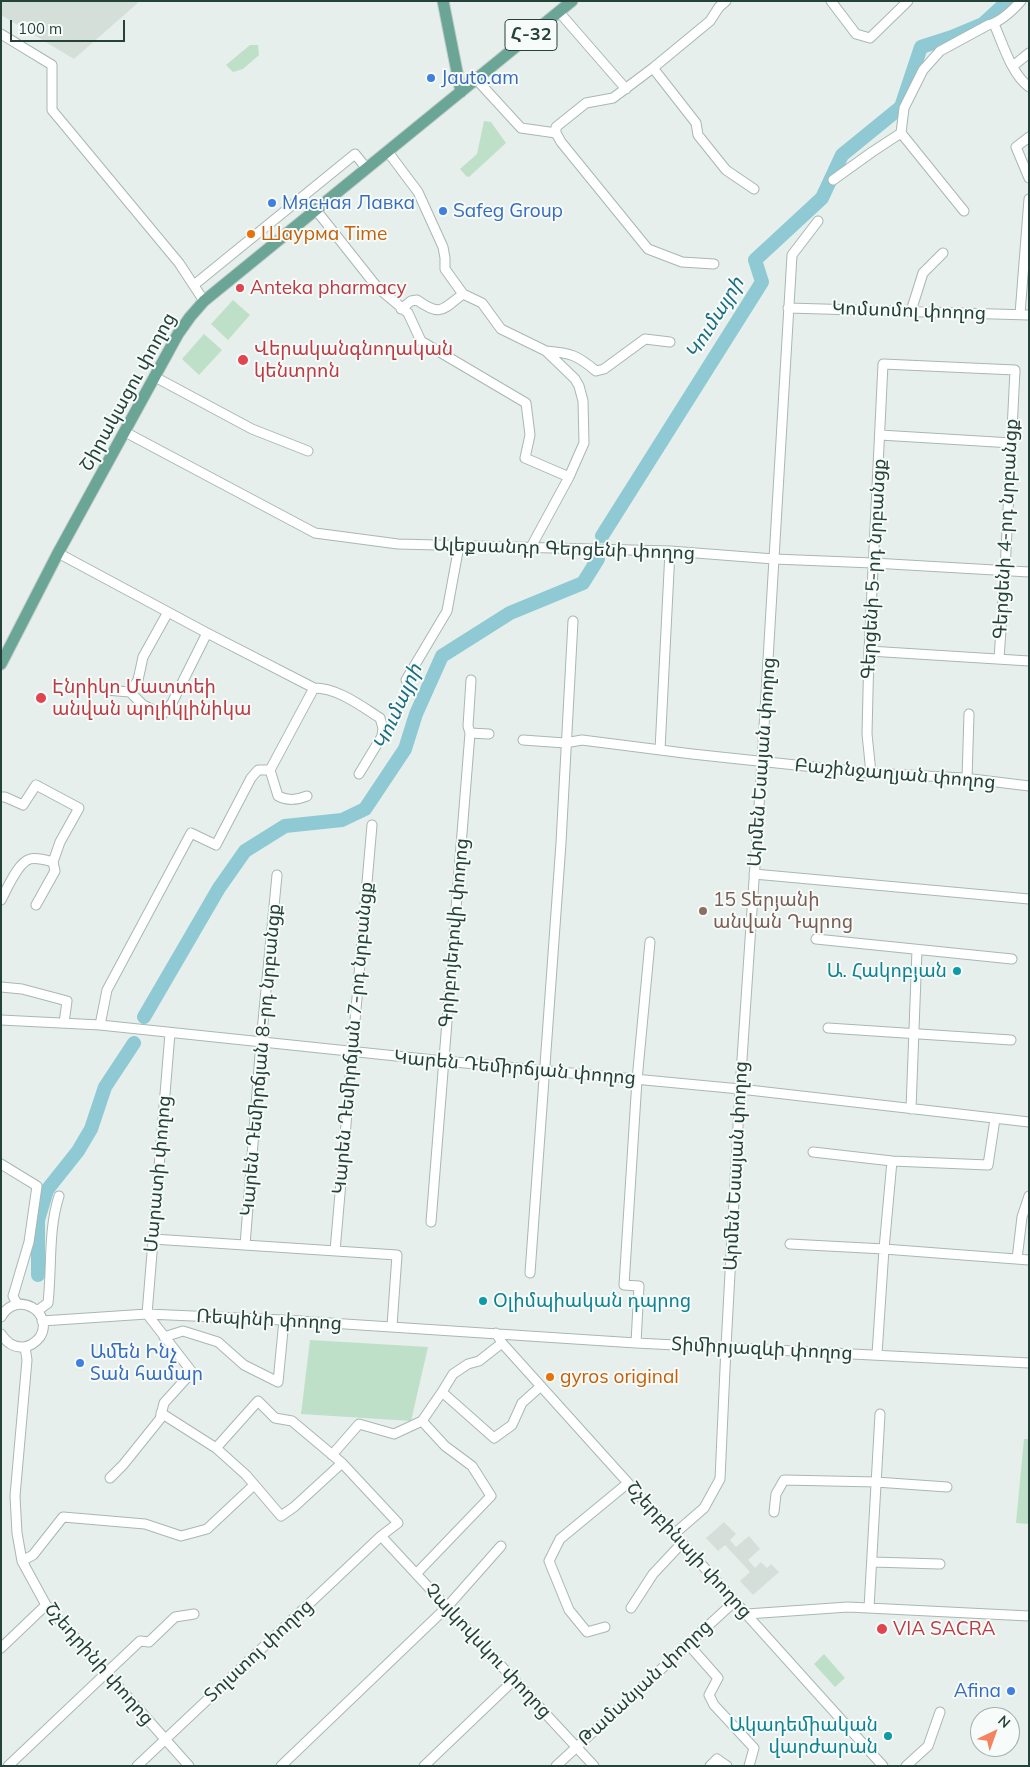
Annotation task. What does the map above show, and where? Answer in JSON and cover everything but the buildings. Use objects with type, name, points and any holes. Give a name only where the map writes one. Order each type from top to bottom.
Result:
[{"type":"main road","points":[[443,1],[460,92]]},
{"type":"main road","name":"Հ-32","points":[[460,92],[572,1]]},
{"type":"main road","name":"Շիրակացու փողոց","points":[[1,664],[58,553],[178,334],[190,317],[204,301],[460,92]]},
{"type":"street","points":[[714,264],[682,262],[648,249],[561,142],[556,132],[556,127],[586,103],[613,98],[710,21],[719,7],[726,1]]},
{"type":"street","points":[[831,1],[856,34],[870,38],[908,1]]},
{"type":"street","points":[[964,211],[901,133],[904,108],[923,70],[940,51],[988,25],[994,24],[1011,12],[1021,1]]},
{"type":"street","points":[[559,12],[626,88]]},
{"type":"street","points":[[994,24],[1013,66],[1023,83],[1029,87]]},
{"type":"street","points":[[1,34],[52,64],[52,110],[179,263],[204,301]]},
{"type":"street","points":[[1013,66],[1029,53]]},
{"type":"street","points":[[653,68],[696,123],[698,135],[726,170],[754,190]]},
{"type":"street","points":[[476,79],[521,128],[556,132]]},
{"type":"street","points":[[833,180],[901,133]]},
{"type":"street","points":[[1029,137],[1016,147],[1029,178]]},
{"type":"street","points":[[388,152],[418,192],[443,247],[446,258],[445,269],[463,294],[482,303],[501,329],[546,352],[575,379],[581,392],[584,443],[569,477],[531,547]]},
{"type":"street","points":[[194,285],[355,154],[367,169]]},
{"type":"street","points":[[1024,314],[1029,199]]},
{"type":"street","points":[[316,210],[377,287],[408,313],[421,341],[526,403],[530,436],[525,458],[569,477]]},
{"type":"street","name":"Արմեն Եսայան փողոց","points":[[674,1534],[704,1508],[720,1479],[740,1089],[762,761],[792,255],[818,221]]},
{"type":"street","points":[[911,311],[923,273],[943,252]]},
{"type":"street","points":[[401,308],[417,300],[429,309],[442,310],[463,294]]},
{"type":"street","name":"Կոմսոմոլ փողոց","points":[[788,308],[1024,314]]},
{"type":"street","points":[[546,352],[568,353],[582,359],[596,371],[604,368],[645,339],[670,342]]},
{"type":"street","name":"Գերցենի 5-րդ նրբանցք","points":[[871,773],[867,734],[869,651],[883,364],[1015,370]]},
{"type":"street","name":"Գերցենի 4-րդ նրբանցք","points":[[999,659],[1015,370]]},
{"type":"street","points":[[155,377],[252,429],[308,450]]},
{"type":"street","name":"Ալեքսանդր Գերցենի փողոց","points":[[125,432],[315,533],[398,544],[670,551],[774,559],[1029,572]]},
{"type":"street","points":[[880,435],[1012,443]]},
{"type":"street","points":[[406,680],[447,612],[459,546]]},
{"type":"street","points":[[660,750],[670,551]]},
{"type":"street","points":[[58,553],[314,688],[324,688],[343,696],[380,718],[383,728],[382,736],[359,774]]},
{"type":"street","points":[[130,692],[138,680],[143,658],[168,612]]},
{"type":"street","points":[[530,1273],[561,843],[572,621]]},
{"type":"street","points":[[106,690],[130,692],[143,705],[163,714],[172,703],[207,633]]},
{"type":"street","points":[[869,651],[1029,661]]},
{"type":"street","name":"Գրիբոյեդովի փողոց","points":[[432,1222],[470,733],[468,726],[471,680]]},
{"type":"street","points":[[307,796],[297,799],[286,799],[278,796],[270,770],[314,688]]},
{"type":"street","points":[[967,779],[969,714]]},
{"type":"street","points":[[470,733],[489,734]]},
{"type":"street","name":"Բաշինջաղյան փողոց","points":[[523,740],[565,743],[582,740],[871,773],[967,779],[1029,786]]},
{"type":"street","points":[[100,1025],[107,990],[191,834],[216,844],[251,778],[258,770],[270,770]]},
{"type":"street","points":[[1,797],[23,805],[36,785],[79,808],[60,842],[53,862],[55,871],[36,905]]},
{"type":"street","name":"Կարեն Դեմիրճյան 7-րդ նրբանցք","points":[[335,1251],[372,825]]},
{"type":"street","points":[[1,900],[21,864],[30,858],[40,858],[53,862]]},
{"type":"street","points":[[754,874],[1029,899]]},
{"type":"street","name":"Կարեն Դեմիրճյան 8-րդ նրբանցք","points":[[245,1245],[261,1042],[277,875]]},
{"type":"street","points":[[816,939],[1012,959]]},
{"type":"street","points":[[636,1343],[639,1286],[624,1285],[637,1080],[650,942]]},
{"type":"street","points":[[911,1109],[916,950]]},
{"type":"street","points":[[1,987],[22,989],[67,1001],[64,1023]]},
{"type":"street","name":"Կարեն Դեմիրճյան փողոց","points":[[1,1020],[100,1025],[444,1062],[740,1089],[1029,1122]]},
{"type":"street","points":[[828,1028],[1011,1040]]},
{"type":"street","name":"Մարատի փողոց","points":[[148,1314],[170,1033]]},
{"type":"street","points":[[813,1152],[892,1161],[988,1165],[995,1119]]},
{"type":"street","points":[[877,1354],[892,1161]]},
{"type":"street","points":[[1,1164],[37,1186],[29,1242],[13,1296],[17,1304]]},
{"type":"street","points":[[37,1311],[48,1303],[54,1214],[59,1196]]},
{"type":"street","points":[[1017,1259],[1022,1217],[1029,1196]]},
{"type":"street","points":[[153,1239],[397,1255],[392,1326]]},
{"type":"street","points":[[790,1244],[1029,1260]]},
{"type":"street","points":[[1,1317],[8,1308],[17,1304],[30,1306],[37,1311],[42,1321],[42,1332],[39,1338],[34,1343],[25,1347],[10,1344],[1,1334]]},
{"type":"street","points":[[110,1478],[123,1465],[160,1419],[164,1403],[192,1372],[148,1314]]},
{"type":"street","name":"Ռեպինի փողոց","points":[[42,1321],[148,1314],[496,1333]]},
{"type":"street","points":[[164,1337],[183,1332],[218,1342],[244,1365],[278,1382],[284,1320]]},
{"type":"street","name":"Տիմիրյազևի փողոց","points":[[496,1333],[636,1343],[1029,1363]]},
{"type":"street","name":"Շչերբինայի փողոց","points":[[496,1333],[502,1343],[883,1766]]},
{"type":"street","points":[[332,1455],[359,1424],[394,1434],[422,1421],[453,1374],[468,1364],[479,1361],[502,1343]]},
{"type":"street","name":"Շչեդրինի փողոց","points":[[25,1347],[27,1360],[15,1496],[17,1533],[22,1562],[46,1605],[189,1766]]},
{"type":"street","points":[[442,1392],[494,1438],[512,1425],[522,1403],[541,1386]]},
{"type":"street","points":[[161,1413],[216,1448],[246,1475],[281,1516],[294,1507],[342,1463],[292,1421],[275,1418],[258,1401],[216,1448]]},
{"type":"street","points":[[869,1608],[880,1414]]},
{"type":"street","points":[[416,1574],[491,1496],[472,1466],[445,1446],[422,1421]]},
{"type":"street","name":"Տոլստոյ փողոց","points":[[137,1766],[381,1536],[398,1523],[342,1463]]},
{"type":"street","points":[[774,1512],[776,1494],[784,1480],[876,1482],[947,1487]]},
{"type":"street","points":[[605,1628],[587,1632],[569,1610],[549,1561],[560,1540],[628,1483]]},
{"type":"street","points":[[22,1562],[33,1554],[63,1517],[145,1524],[181,1536],[207,1530],[254,1485]]},
{"type":"street","name":"Չայկովսկու փողոց","points":[[381,1536],[594,1766]]},
{"type":"street","points":[[631,1608],[653,1574],[682,1543]]},
{"type":"street","points":[[281,1766],[447,1607],[501,1546]]},
{"type":"street","points":[[872,1562],[940,1564]]},
{"type":"street","name":"Թամանյան փողոց","points":[[556,1766],[735,1601]]},
{"type":"street","points":[[1,1648],[46,1605]]},
{"type":"street","points":[[747,1614],[848,1607],[1029,1616]]},
{"type":"street","points":[[8,1766],[140,1641],[149,1642],[175,1617],[194,1614]]},
{"type":"street","points":[[688,1644],[718,1678],[709,1695],[714,1705],[754,1748],[749,1766]]},
{"type":"street","points":[[424,1766],[514,1680]]},
{"type":"street","points":[[906,1766],[928,1746],[940,1712]]},
{"type":"street","points":[[710,1766],[718,1759],[727,1766]]},
{"type":"shaded area","points":[[1,1],[140,1],[74,59],[1,15]]},
{"type":"shaded area","points":[[724,1522],[736,1534],[730,1540],[736,1547],[749,1536],[760,1549],[748,1560],[755,1568],[761,1562],[767,1568],[771,1564],[779,1572],[753,1595],[740,1581],[750,1572],[725,1545],[718,1551],[706,1538]]},
{"type":"green space","points":[[250,45],[258,45],[259,55],[243,69],[233,72],[226,65]]},
{"type":"green space","points":[[484,121],[491,122],[506,143],[469,177],[460,169],[477,154]]},
{"type":"green space","points":[[233,300],[250,315],[228,340],[211,324]]},
{"type":"green space","points":[[204,334],[222,350],[199,375],[182,359]]},
{"type":"green space","points":[[310,1340],[428,1347],[411,1421],[301,1414]]},
{"type":"green space","points":[[1024,1439],[1029,1439],[1029,1524],[1016,1523]]},
{"type":"green space","points":[[824,1654],[845,1678],[835,1687],[814,1664]]},
{"type":"waterway","name":"Կումայրի","points":[[602,536],[762,282],[755,260],[822,198],[842,155],[901,107],[921,47],[983,24],[1008,1]]},
{"type":"waterway","name":"Կումայրի","points":[[144,1017],[219,888],[245,851],[285,826],[342,820],[365,809],[405,749],[416,714],[442,656],[510,613],[583,583],[598,559]]},
{"type":"waterway","points":[[38,1275],[38,1220],[47,1190],[78,1151],[91,1129],[105,1087],[134,1043]]},
{"type":"place","name":"Jauto.am","points":[[431,78]]},
{"type":"place","name":"Мясная Лавка","points":[[272,203]]},
{"type":"place","name":"Safeg Group","points":[[443,211]]},
{"type":"place","name":"Шаурма Time","points":[[251,234]]},
{"type":"place","name":"Anteka pharmacy","points":[[240,288]]},
{"type":"place","name":"Վերականգնողական կենտրոն","points":[[243,360]]},
{"type":"place","name":"Էնրիկո Մատտեի անվան պոլիկլինիկա","points":[[41,698]]},
{"type":"place","name":"15 Տերյանի անվան Դպրոց","points":[[703,911]]},
{"type":"place","name":"Ա. Հակոբյան","points":[[957,971]]},
{"type":"place","name":"Օլիմպիական դպրոց","points":[[483,1301]]},
{"type":"place","name":"Ամեն Ինչ Տան համար","points":[[80,1363]]},
{"type":"place","name":"gyros original","points":[[550,1377]]},
{"type":"place","name":"VIA SACRA","points":[[882,1629]]},
{"type":"place","name":"Afina","points":[[1011,1691]]},
{"type":"place","name":"Ակադեմիական վարժարան","points":[[888,1736]]}]
